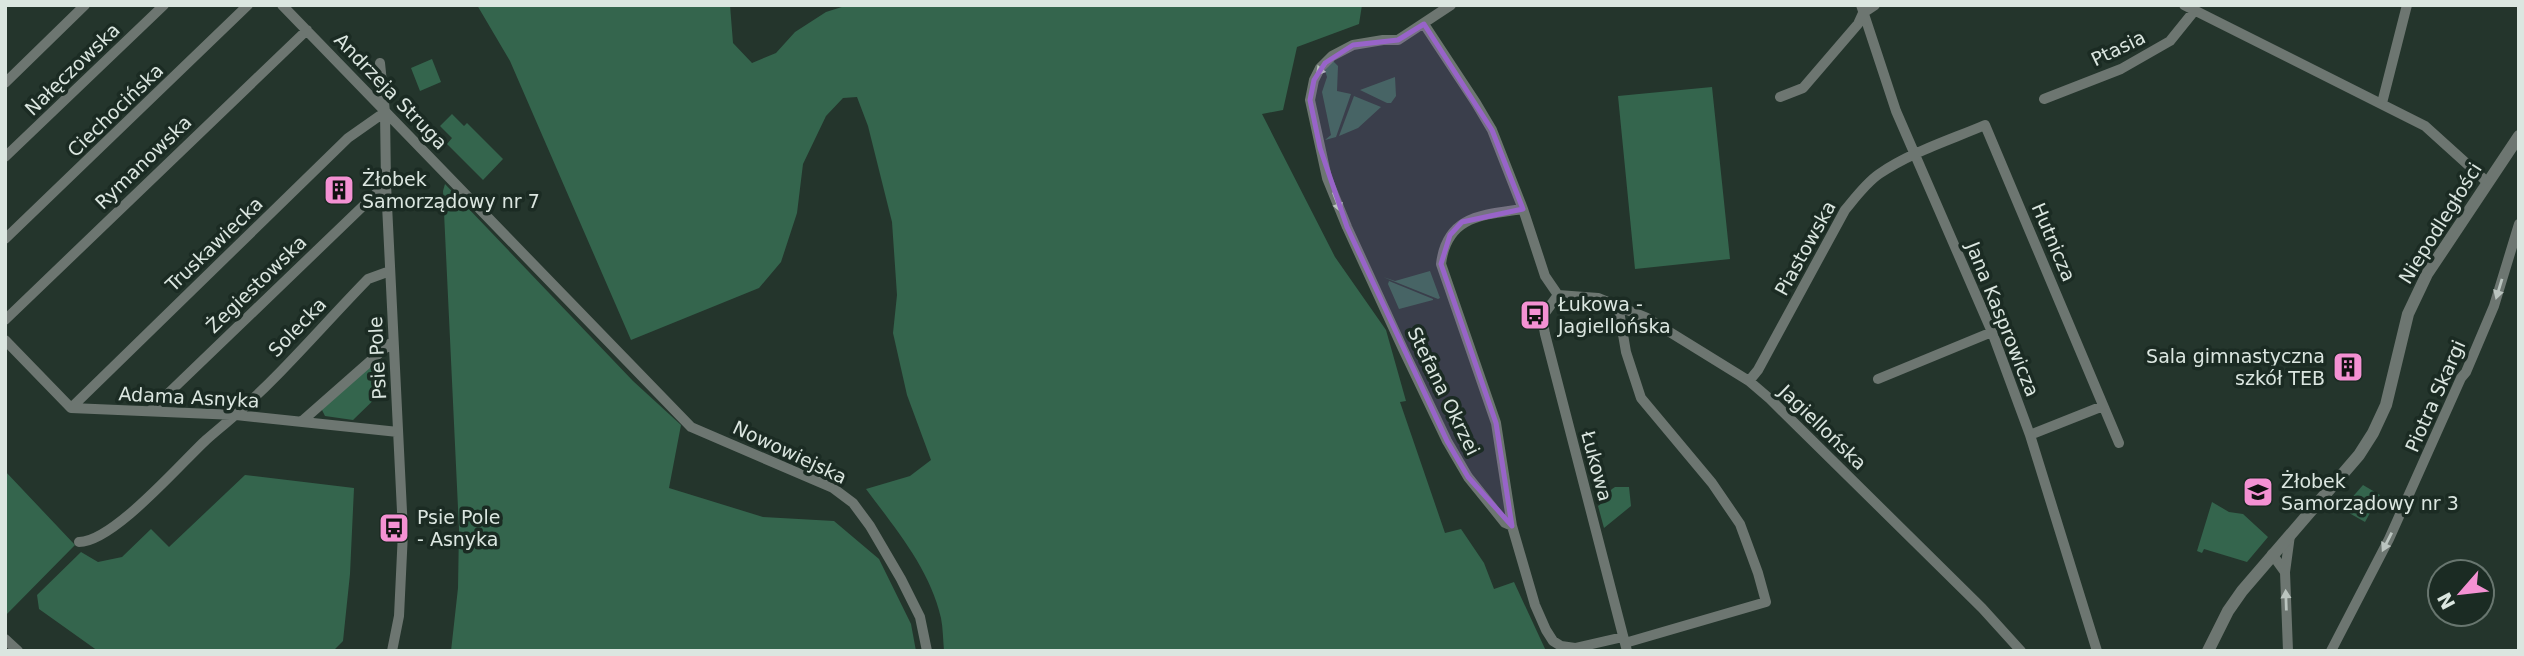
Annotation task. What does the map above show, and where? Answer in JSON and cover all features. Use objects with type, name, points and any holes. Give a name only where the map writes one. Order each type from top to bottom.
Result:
[{"type":"street","points":[[5,83],[85,5]]},
{"type":"street","name":"Nałęczowska","points":[[5,158],[164,5]]},
{"type":"street","name":"Ciechocińska","points":[[5,239],[248,5]]},
{"type":"street","name":"Andrzeja Struga","points":[[282,5],[590,323]]},
{"type":"street","points":[[1451,5],[1424,24],[1492,130],[1523,209],[1545,276],[1558,295]]},
{"type":"street","points":[[1780,97],[1803,88],[1858,24],[1862,9],[1875,5]]},
{"type":"street","points":[[2184,5],[2425,126],[2487,182]]},
{"type":"street","points":[[2382,103],[2407,5]]},
{"type":"street","name":"Jana Kasprowicza","points":[[1862,9],[1896,111],[1992,332],[2031,435],[2097,651]]},
{"type":"street","name":"Ptasia","points":[[2044,100],[2121,69],[2170,41],[2195,10]]},
{"type":"street","name":"Stefana Okrzei","points":[[1424,24],[1398,40],[1353,45],[1325,63],[1314,80],[1310,100],[1327,178],[1346,227],[1447,441],[1468,477],[1505,523],[1512,526]]},
{"type":"street","name":"Rymanowska","points":[[5,320],[307,30]]},
{"type":"street","name":"Psie Pole","points":[[380,63],[385,112],[403,532],[399,616],[392,651]]},
{"type":"street","name":"Truskawiecka","points":[[72,408],[348,138],[385,112]]},
{"type":"street","name":"Hutnicza","points":[[1916,155],[1985,125],[2119,443]]},
{"type":"street","name":"Niepodległości","points":[[2208,651],[2228,611],[2273,554],[2359,455],[2373,433],[2386,405],[2408,313],[2439,254],[2517,141]]},
{"type":"street","name":"Piastowska","points":[[1749,382],[1844,210],[1878,174],[1916,155]]},
{"type":"street","name":"Żegiestowska","points":[[151,410],[386,184]]},
{"type":"street","name":"Stefana Okrzei","points":[[1512,526],[1496,423],[1441,264],[1450,235],[1462,222],[1480,216],[1523,209]]},
{"type":"street","name":"Piotra Skargi","points":[[2331,651],[2389,539],[2466,372],[2494,306],[2519,224]]},
{"type":"street","name":"Solecka","points":[[79,542],[96,537],[128,515],[236,415],[368,279],[390,271]]},
{"type":"street","name":"Jagiellońska","points":[[1558,295],[1598,298],[1647,318],[1749,382],[1774,403],[1982,608],[2021,651]]},
{"type":"street","name":"Łukowa","points":[[1558,295],[1542,317],[1545,334],[1625,643]]},
{"type":"street","points":[[1512,526],[1535,605],[1546,630],[1561,649],[1625,643],[1766,602],[1740,524],[1712,483],[1641,398],[1626,352],[1618,305]]},
{"type":"street","name":"Nowowiejska","points":[[590,323],[691,427],[833,488],[853,503],[870,526],[920,617],[927,651]]},
{"type":"street","points":[[1878,379],[1992,332]]},
{"type":"street","points":[[5,340],[72,408]]},
{"type":"street","points":[[301,422],[393,341]]},
{"type":"street","points":[[2031,435],[2104,405]]},
{"type":"street","name":"Adama Asnyka","points":[[72,408],[236,415],[398,432]]},
{"type":"street","points":[[2288,651],[2285,572],[2290,535]]},
{"type":"street","points":[[2273,554],[2285,572]]},
{"type":"street","points":[[5,639],[18,651]]},
{"type":"highlighted area","points":[[1424,24],[1492,130],[1523,209],[1462,222],[1450,235],[1441,264],[1496,423],[1512,526],[1468,477],[1447,441],[1347,227],[1320,148],[1310,100],[1314,80],[1325,63],[1353,45],[1398,40]]},
{"type":"green space","points":[[477,5],[730,5],[733,43],[752,63],[776,53],[795,32],[826,12],[848,5],[1362,5],[1359,24],[1297,47],[1283,110],[1262,114],[1335,257],[1386,330],[1406,401],[1400,402],[1445,533],[1461,529],[1484,563],[1494,589],[1514,582],[1546,651],[944,651],[941,618],[929,583],[900,534],[866,489],[910,476],[931,460],[907,395],[893,333],[897,295],[892,222],[868,126],[857,97],[843,98],[826,116],[803,164],[797,213],[781,262],[759,288],[631,340],[510,61]]},
{"type":"green space","points":[[432,59],[441,82],[420,91],[411,68]]},
{"type":"green space","points":[[1333,61],[1338,66],[1337,91],[1351,94],[1336,137],[1325,140],[1331,135],[1322,92],[1327,77],[1325,70]]},
{"type":"green space","points":[[1395,77],[1396,96],[1391,103],[1360,90]]},
{"type":"green space","points":[[1712,87],[1730,259],[1635,269],[1618,96]]},
{"type":"green space","points":[[1354,96],[1381,107],[1358,128],[1339,136]]},
{"type":"green space","points":[[452,114],[464,126],[467,123],[503,159],[483,180],[447,144],[452,138],[440,126]]},
{"type":"green space","points":[[445,184],[633,381],[681,425],[669,488],[763,517],[834,521],[879,559],[911,624],[916,651],[451,651],[458,588],[459,529],[443,191]]},
{"type":"green space","points":[[1430,271],[1440,298],[1438,299],[1383,277],[1395,281]]},
{"type":"green space","points":[[1389,281],[1433,299],[1433,300],[1399,309]]},
{"type":"green space","points":[[377,359],[385,365],[387,387],[353,420],[325,416],[322,410],[325,405]]},
{"type":"green space","points":[[5,471],[75,545],[5,616]]},
{"type":"green space","points":[[245,475],[354,488],[350,574],[343,641],[333,651],[98,651],[39,609],[37,595],[81,552],[98,562],[122,557],[151,529],[169,547]]},
{"type":"green space","points":[[2363,485],[2380,495],[2365,522],[2342,509]]},
{"type":"green space","points":[[1615,487],[1629,487],[1631,506],[1604,528],[1598,506]]},
{"type":"green space","points":[[2212,502],[2229,512],[2243,514],[2268,537],[2247,562],[2204,549],[2202,553],[2197,551]]},
{"type":"place","name":"Żłobek Samorządowy nr 7","points":[[339,190]]},
{"type":"place","name":"Łukowa - Jagiellońska","points":[[1535,315]]},
{"type":"place","name":"Sala gimnastyczna szkół TEB","points":[[2348,367]]},
{"type":"place","name":"Żłobek Samorządowy nr 3","points":[[2258,492]]},
{"type":"place","name":"Psie Pole - Asnyka","points":[[394,528]]}]
